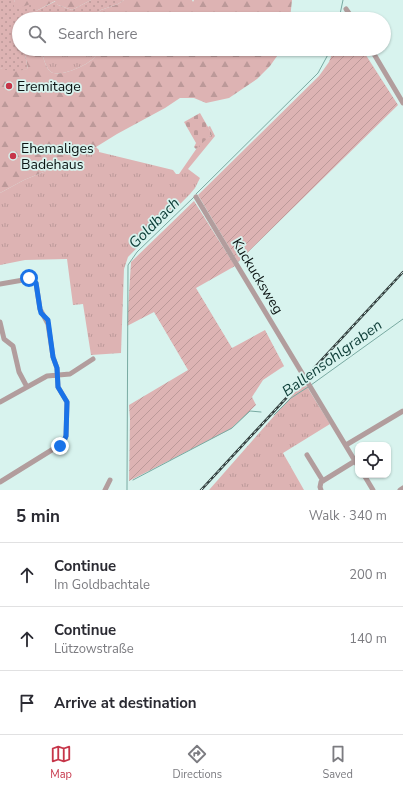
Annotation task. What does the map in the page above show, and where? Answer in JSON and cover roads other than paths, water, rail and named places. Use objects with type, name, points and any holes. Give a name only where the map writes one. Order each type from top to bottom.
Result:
[{"type":"street","points":[[375,56],[403,103]]},
{"type":"street","name":"Kuckucksweg","points":[[196,197],[355,461]]},
{"type":"street","points":[[0,284],[29,278],[36,283],[40,309],[48,324],[53,357],[57,368],[58,387],[67,402],[65,440],[60,446],[0,482]]},
{"type":"street","points":[[0,322],[4,339],[13,346],[19,372],[27,387]]},
{"type":"street","points":[[0,402],[47,376],[70,374],[93,359]]},
{"type":"street","points":[[346,445],[401,412],[403,418]]},
{"type":"street","points":[[307,455],[323,480]]},
{"type":"street","points":[[321,490],[320,484],[323,480],[355,465]]},
{"type":"street","points":[[366,478],[373,490]]},
{"type":"street","points":[[105,490],[110,480]]},
{"type":"waterway","name":"Goldbach","points":[[340,12],[343,0]]},
{"type":"waterway","name":"Goldbach","points":[[196,194],[318,73],[327,56]]},
{"type":"waterway","name":"Goldbach","points":[[127,490],[128,265],[137,252],[194,197]]},
{"type":"waterway","name":"Ballensohlgraben","points":[[311,385],[403,319]]},
{"type":"waterway","name":"Ballensohlgraben","points":[[274,415],[291,398],[308,387]]},
{"type":"waterway","name":"Ballensohlgraben","points":[[133,480],[232,428],[250,411],[261,412]]},
{"type":"railway","points":[[201,490],[403,272]]},
{"type":"place","name":"Eremitage","points":[[9,86]]},
{"type":"place","name":"Ehemaliges Badehaus","points":[[13,156]]}]
